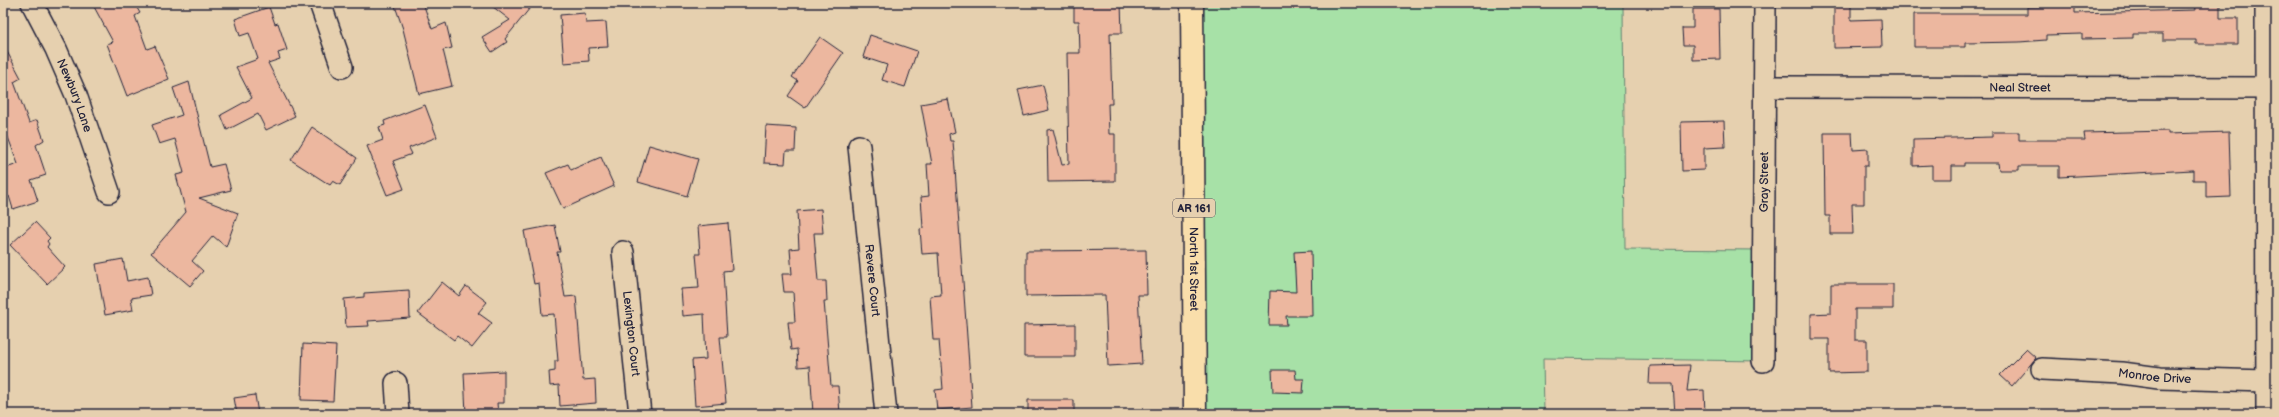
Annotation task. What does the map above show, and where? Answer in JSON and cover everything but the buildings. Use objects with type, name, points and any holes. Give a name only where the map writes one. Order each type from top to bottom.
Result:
[{"type":"main road","name":"North 1st Street","points":[[1192,3],[1195,414]]},
{"type":"street","name":"Newbury Lane","points":[[32,3],[56,49],[76,95],[109,192]]},
{"type":"street","points":[[320,3],[342,67]]},
{"type":"street","name":"Gray Street","points":[[1764,361],[1765,3]]},
{"type":"street","points":[[2266,3],[2271,88],[2267,414]]},
{"type":"street","name":"Neal Street","points":[[1765,87],[2271,88]]},
{"type":"street","name":"Revere Court","points":[[858,146],[886,414]]},
{"type":"street","name":"Lexington Court","points":[[623,252],[640,414]]},
{"type":"street","name":"Monroe Drive","points":[[2042,369],[2122,373],[2159,378],[2267,381]]},
{"type":"street","points":[[396,383],[398,414]]},
{"type":"green space","points":[[1192,3],[1623,3],[1625,249],[1764,250],[1763,361],[1543,358],[1544,414],[1195,414]]}]
